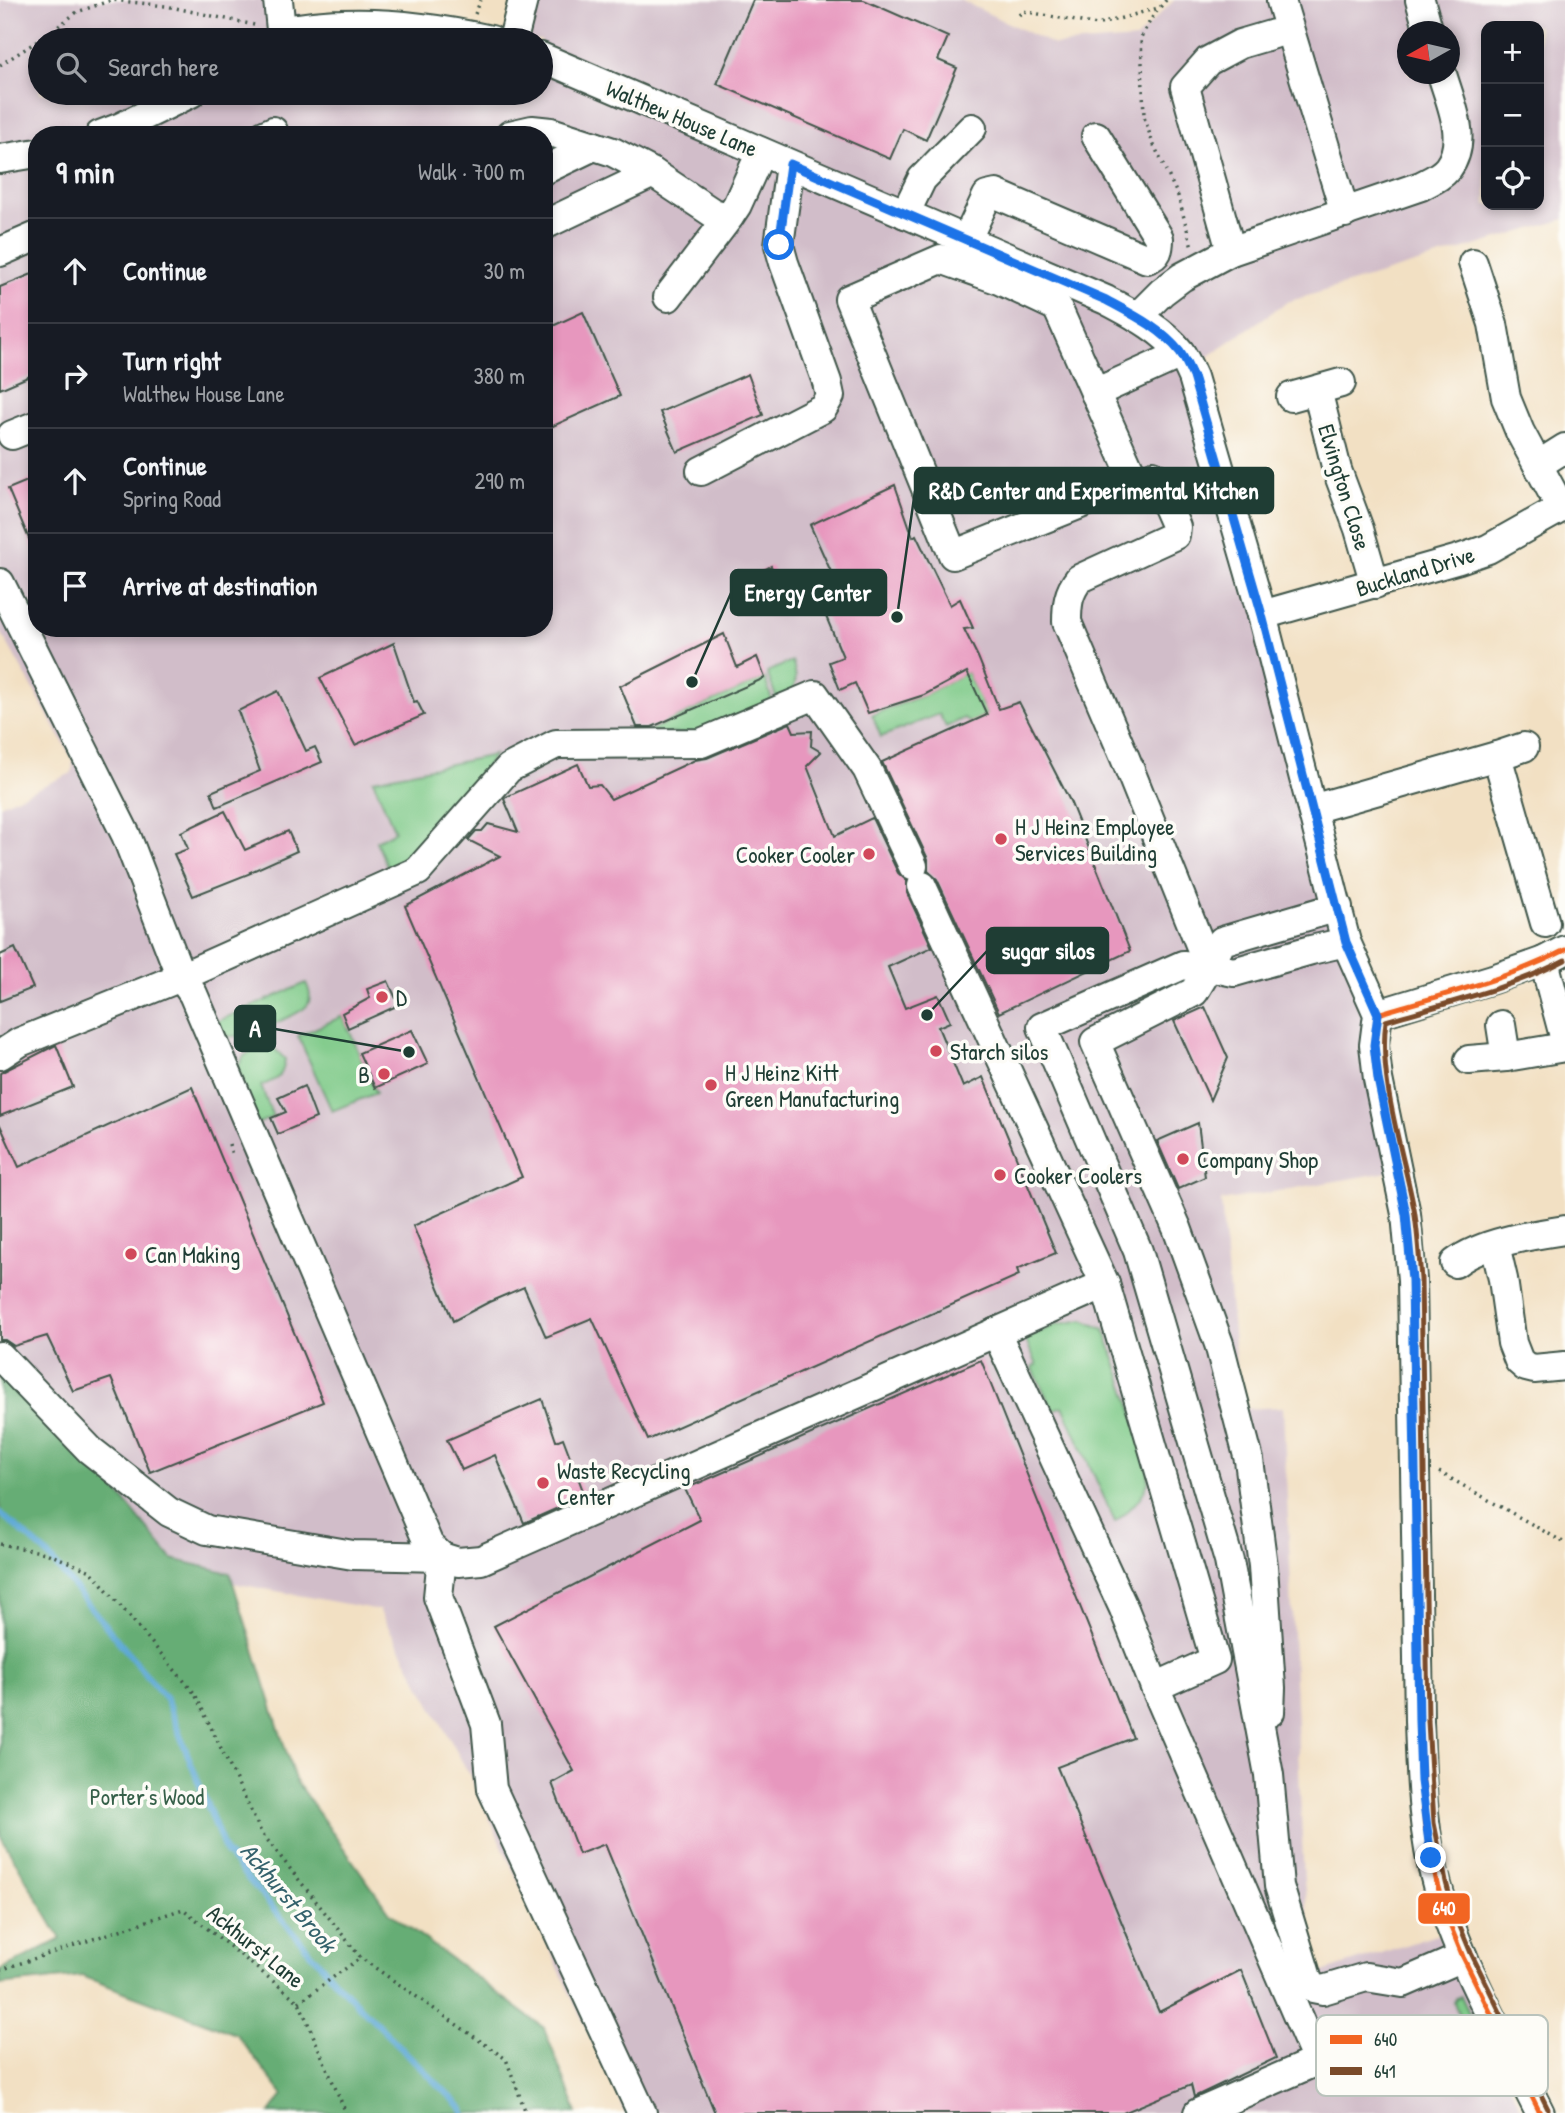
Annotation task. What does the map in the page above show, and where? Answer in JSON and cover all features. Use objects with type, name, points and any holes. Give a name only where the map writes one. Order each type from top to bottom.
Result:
[{"type":"street","points":[[276,28],[278,0]]},
{"type":"street","points":[[516,28],[523,0]]},
{"type":"street","points":[[1282,0],[1345,213]]},
{"type":"street","points":[[1420,0],[1426,21]]},
{"type":"street","points":[[312,28],[338,23],[386,23],[422,28]]},
{"type":"street","points":[[1231,251],[1185,87],[1208,61],[1240,44],[1274,34]]},
{"type":"street","name":"Walthew House Lane","points":[[553,62],[1106,300],[1161,334],[1181,354],[1193,377],[1262,615],[1346,942],[1378,1014]]},
{"type":"street","points":[[1137,317],[1182,277],[1231,251],[1438,178],[1447,169],[1457,149],[1458,139],[1457,125],[1445,84]]},
{"type":"street","points":[[123,126],[166,105]]},
{"type":"street","points":[[905,214],[922,179],[972,128]]},
{"type":"street","points":[[553,133],[613,152],[653,173],[713,214],[729,217]]},
{"type":"street","points":[[966,241],[987,196],[996,194],[1147,259],[1154,257],[1159,250],[1159,238],[1096,136]]},
{"type":"street","points":[[553,166],[594,146]]},
{"type":"street","points":[[668,297],[737,205],[761,152]]},
{"type":"street","points":[[0,159],[28,154]]},
{"type":"street","points":[[701,471],[823,408],[830,396],[779,245],[790,164]]},
{"type":"street","points":[[553,221],[653,173]]},
{"type":"street","points":[[0,252],[28,240]]},
{"type":"street","points":[[1135,482],[1057,307],[997,279],[941,259],[849,299],[953,555],[1153,475],[1176,527],[1175,535],[1079,579],[1070,592],[1067,622],[1209,967]]},
{"type":"street","name":"Buckland Drive","points":[[1262,615],[1488,549],[1563,511],[1520,432],[1507,398],[1493,324],[1473,264]]},
{"type":"street","points":[[1095,393],[1181,354]]},
{"type":"street","name":"Elvington Close","points":[[1317,390],[1337,470],[1359,529],[1375,584]]},
{"type":"street","points":[[1538,466],[1565,448]]},
{"type":"street","points":[[0,583],[126,835],[181,977],[193,993],[429,1545],[442,1557]]},
{"type":"street","points":[[0,1055],[20,1042],[181,977],[418,871],[509,768],[556,744],[701,743],[815,695],[867,769],[1105,1284],[1214,1661],[1155,1688]]},
{"type":"street","points":[[1312,809],[1524,747]]},
{"type":"street","points":[[1497,756],[1522,888],[1545,923]]},
{"type":"street","points":[[1269,1775],[1271,1688],[1268,1634],[1263,1566],[1249,1460],[1219,1344],[1177,1228],[1095,1042],[1194,992],[1222,942],[1338,907]]},
{"type":"street","points":[[1346,942],[1234,972],[1183,965],[1042,1027],[1138,1251],[1229,1561],[1269,1775],[1279,1886],[1307,1980],[1313,1988],[1323,1990],[1366,1978],[1403,1983],[1463,1957]]},
{"type":"street","points":[[1492,2015],[1446,1915],[1437,1884],[1424,1814],[1419,1721],[1412,1280],[1406,1214],[1378,1079],[1374,1045],[1378,1014],[1493,979],[1555,956],[1565,1040]]},
{"type":"street","points":[[1501,1025],[1506,1057]]},
{"type":"street","points":[[1469,1060],[1565,1048]]},
{"type":"street","points":[[1455,1263],[1463,1256],[1495,1245],[1536,1234],[1565,1230]]},
{"type":"street","points":[[1495,1245],[1513,1343],[1519,1361],[1534,1369],[1565,1366]]},
{"type":"street","points":[[0,1356],[90,1450],[169,1512],[207,1530],[353,1555],[442,1557],[458,1562],[481,1560],[1105,1284]]},
{"type":"street","points":[[996,1332],[1124,1609],[1155,1688],[1316,2059]]},
{"type":"street","points":[[442,1557],[438,1597],[486,1724],[492,1789],[642,2113]]},
{"type":"street","points":[[1198,2113],[1316,2061]]},
{"type":"street","points":[[1532,2096],[1540,2113]]},
{"type":"path","points":[[1166,0],[1141,37],[1144,117],[1152,141],[1178,196],[1198,267]]},
{"type":"path","points":[[56,28],[77,12],[112,1],[166,6],[249,28]]},
{"type":"path","points":[[1019,15],[1023,11],[1097,25],[1160,7]]},
{"type":"path","points":[[0,65],[28,47]]},
{"type":"path","points":[[1416,1459],[1565,1543]]},
{"type":"path","points":[[0,1544],[47,1553],[91,1571],[195,1694],[261,1832],[361,1958],[506,2059],[526,2113]]},
{"type":"path","name":"Ackhurst Lane","points":[[0,1970],[183,1909],[299,2002],[346,2113]]},
{"type":"path","points":[[299,2002],[361,1958]]},
{"type":"shaded area","points":[[0,0],[274,0],[325,28],[28,28],[28,105],[553,105],[553,28],[523,28],[541,0],[960,0],[1054,45],[1136,39],[1174,0],[1565,0],[1565,219],[1287,302],[1207,357],[1405,1169],[1221,1201],[1240,1409],[1283,1407],[1304,1882],[1316,1974],[1439,1934],[1477,2015],[1316,2015],[1316,2096],[1515,2096],[1523,2113],[625,2113],[469,1774],[379,1610],[167,1571],[0,1392],[0,805],[72,773],[73,760],[0,630]]},
{"type":"green space","points":[[792,661],[796,676],[794,689],[790,699],[778,703],[767,672]]},
{"type":"green space","points":[[967,672],[987,715],[970,723],[964,718],[946,727],[939,714],[881,737],[872,715],[924,695]]},
{"type":"green space","points":[[765,678],[773,704],[700,734],[644,733]]},
{"type":"green space","points":[[494,755],[454,816],[390,873],[376,841],[395,831],[373,780]]},
{"type":"green space","points":[[306,983],[310,996],[308,1004],[278,1022],[240,1036],[225,1036],[213,1023]]},
{"type":"green space","points":[[343,1016],[376,1093],[332,1111],[298,1036]]},
{"type":"green space","points":[[260,1046],[272,1046],[285,1059],[283,1070],[278,1077],[261,1086],[273,1117],[257,1124],[237,1068],[244,1056]]},
{"type":"green space","points":[[1083,1320],[1104,1329],[1140,1434],[1148,1474],[1147,1485],[1141,1496],[1115,1522],[1063,1406],[1053,1410],[1032,1367],[1037,1365],[1025,1339],[1054,1325]]},
{"type":"green space","name":"Porter's Wood","points":[[0,1364],[80,1446],[172,1559],[230,1573],[295,1780],[390,1913],[544,2028],[577,2113],[270,2113],[283,2095],[236,2034],[82,1976],[0,1985],[0,1970],[61,1939],[0,1835]]},
{"type":"green space","points":[[1461,1996],[1470,2015],[1459,2015],[1454,2002]]},
{"type":"building","points":[[753,0],[864,0],[948,37],[938,60],[957,68],[926,140],[903,129],[890,159],[717,84]]},
{"type":"building","points":[[28,276],[28,377],[0,389],[0,287]]},
{"type":"building","points":[[583,312],[620,396],[553,426],[553,326]]},
{"type":"building","points":[[748,374],[763,415],[677,452],[660,412]]},
{"type":"building","points":[[28,481],[28,537],[8,489]]},
{"type":"building","name":"H J Heinz Employee Services Building","points":[[895,485],[913,537],[916,535],[950,605],[960,599],[973,628],[964,629],[999,709],[1019,702],[1070,801],[1130,951],[999,1013],[937,879],[928,871],[928,859],[882,762],[987,715],[967,672],[924,695],[868,713],[855,683],[840,690],[829,662],[843,657],[812,583],[832,574],[810,525]]},
{"type":"building","points":[[771,566],[778,583],[782,581],[787,597],[747,614],[741,598],[754,593],[749,578]]},
{"type":"building","points":[[724,634],[737,667],[757,657],[765,678],[652,727],[637,727],[620,686]]},
{"type":"building","points":[[394,643],[414,702],[417,701],[424,715],[355,745],[320,678]]},
{"type":"building","points":[[278,691],[306,751],[315,747],[322,762],[217,807],[211,792],[260,771],[238,711]]},
{"type":"building","name":"H J Heinz Kitt Green Manufacturing","points":[[790,723],[794,732],[812,731],[811,746],[821,752],[807,766],[835,836],[872,818],[898,873],[907,881],[907,893],[932,947],[888,967],[905,1008],[938,995],[950,1022],[938,1027],[963,1087],[983,1077],[1056,1253],[1017,1269],[1019,1275],[648,1440],[592,1318],[546,1337],[524,1287],[453,1321],[413,1226],[522,1177],[405,906],[500,856],[468,840],[488,824],[518,832],[504,799],[506,797],[578,764],[588,786],[600,785],[611,799],[695,760],[707,758]]},
{"type":"building","points":[[225,811],[245,850],[288,831],[297,851],[193,896],[174,854],[188,849],[181,832]]},
{"type":"building","points":[[15,948],[33,988],[0,1001],[0,955]]},
{"type":"building","points":[[388,981],[399,1005],[348,1028],[342,1013],[370,998],[367,989]]},
{"type":"building","points":[[1205,1007],[1228,1058],[1210,1100],[1174,1021]]},
{"type":"building","points":[[412,1030],[428,1064],[375,1088],[359,1053]]},
{"type":"building","points":[[56,1045],[73,1087],[0,1116],[0,1073]]},
{"type":"building","points":[[304,1086],[316,1118],[278,1134],[271,1118],[286,1112],[278,1098]]},
{"type":"building","name":"Can Making","points":[[192,1087],[323,1402],[150,1472],[111,1378],[73,1391],[47,1336],[14,1346],[0,1340],[0,1125],[19,1167]]},
{"type":"building","name":"Company Shop","points":[[1198,1123],[1205,1177],[1178,1189],[1157,1141]]},
{"type":"building","points":[[981,1360],[1133,1738],[1057,1767],[1159,2012],[1241,1970],[1276,2058],[1194,2097],[1191,2085],[1123,2113],[715,2113],[605,1844],[579,1854],[552,1783],[574,1771],[494,1626],[700,1520],[685,1489]]},
{"type":"building","points":[[542,1399],[556,1441],[563,1438],[585,1496],[524,1523],[495,1455],[462,1470],[447,1440]]},
{"type":"waterway","name":"Ackhurst Brook","points":[[0,1513],[46,1553],[166,1699],[226,1853],[339,1986],[464,2113]]},
{"type":"transit line","name":"640","points":[[1492,2015],[1446,1915],[1425,1824],[1419,1721],[1412,1280],[1406,1214],[1378,1079],[1374,1045],[1378,1014],[1497,978],[1565,950]]},
{"type":"transit line","name":"641","points":[[1502,2015],[1454,1912],[1434,1823],[1428,1721],[1421,1279],[1415,1218],[1388,1091],[1384,1043],[1386,1021],[1500,987],[1565,960]]},
{"type":"transit line","name":"640","points":[[1532,2096],[1540,2113]]},
{"type":"transit line","name":"641","points":[[1542,2096],[1548,2109]]},
{"type":"place","name":"R&D Center and Experimental Kitchen","points":[[897,617]]},
{"type":"place","name":"Energy Center","points":[[692,682]]},
{"type":"place","name":"H J Heinz Employee Services Building","points":[[1001,839]]},
{"type":"place","name":"Cooker Cooler","points":[[869,854]]},
{"type":"place","name":"D","points":[[382,997]]},
{"type":"place","name":"sugar silos","points":[[927,1015]]},
{"type":"place","name":"Starch silos","points":[[936,1051]]},
{"type":"place","name":"A","points":[[409,1052]]},
{"type":"place","name":"B","points":[[384,1074]]},
{"type":"place","name":"H J Heinz Kitt Green Manufacturing","points":[[711,1085]]},
{"type":"place","name":"Company Shop","points":[[1183,1159]]},
{"type":"place","name":"Cooker Coolers","points":[[1000,1175]]},
{"type":"place","name":"Can Making","points":[[131,1254]]},
{"type":"place","name":"Waste Recycling Center","points":[[543,1483]]},
{"type":"route","points":[[779,245],[790,164],[1106,300],[1149,325],[1174,345],[1193,377],[1262,615],[1346,942],[1378,1014],[1374,1045],[1378,1079],[1406,1214],[1412,1280],[1419,1721],[1421,1781],[1431,1858]]}]
